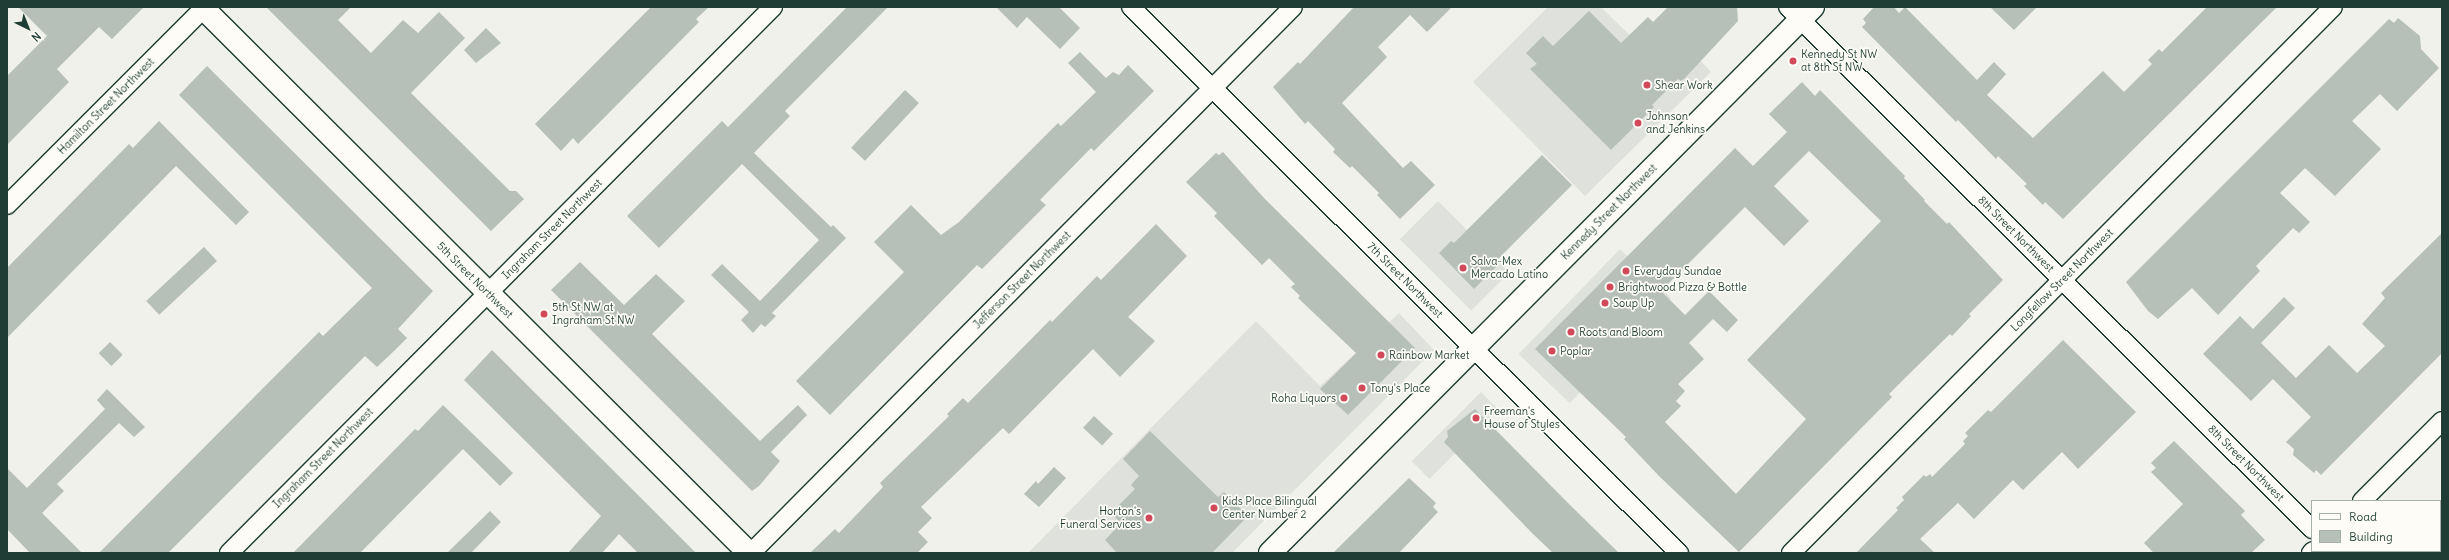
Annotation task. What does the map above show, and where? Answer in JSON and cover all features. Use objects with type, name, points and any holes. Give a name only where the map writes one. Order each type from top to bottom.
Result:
[{"type":"street","name":"Ingraham Street Northwest","points":[[229,553],[773,7]]},
{"type":"street","name":"7th Street Northwest","points":[[1131,7],[1679,553]]},
{"type":"street","name":"Jefferson Street Northwest","points":[[750,553],[1293,7]]},
{"type":"street","name":"Longfellow Street Northwest","points":[[1791,553],[2333,7]]},
{"type":"street","name":"5th Street Northwest","points":[[203,8],[750,553]]},
{"type":"street","name":"Hamilton Street Northwest","points":[[7,206],[203,8]]},
{"type":"street","name":"8th Street Northwest","points":[[1801,11],[2062,280],[2311,528]]},
{"type":"street","name":"Kennedy Street Northwest","points":[[1270,553],[1474,348],[1801,11]]},
{"type":"street","points":[[2363,500],[2442,421]]},
{"type":"shaded area","points":[[1548,7],[1601,7],[1663,68],[1687,46],[1711,72],[1585,196],[1473,82]]},
{"type":"shaded area","points":[[1438,201],[1509,272],[1471,311],[1400,239]]},
{"type":"shaded area","points":[[1620,249],[1671,298],[1570,403],[1519,354]]},
{"type":"shaded area","points":[[1399,313],[1434,350],[1232,553],[1028,553],[1256,321],[1320,386]]},
{"type":"shaded area","points":[[1481,392],[1499,410],[1429,479],[1412,461]]},
{"type":"building","points":[[18,7],[144,7],[112,39],[99,27],[57,69],[69,82],[7,145],[7,76],[47,36]]},
{"type":"building","points":[[266,7],[351,7],[338,20],[371,53],[403,20],[418,33],[439,12],[465,38],[411,93],[510,191],[516,191],[524,199],[491,231]]},
{"type":"building","points":[[651,7],[709,7],[696,19],[699,22],[578,144],[573,138],[561,151],[535,124]]},
{"type":"building","points":[[847,7],[888,7],[785,111],[790,116],[754,153],[831,227],[833,225],[846,238],[772,313],[776,316],[765,327],[761,324],[753,333],[741,320],[749,312],[711,275],[722,264],[760,301],[819,240],[742,164],[659,248],[627,216],[722,121],[728,127]]},
{"type":"building","points":[[996,7],[1059,7],[1080,28],[1060,49],[1027,17],[1017,28]]},
{"type":"building","points":[[1354,7],[1452,7],[1427,32],[1410,15],[1378,47],[1387,57],[1342,103],[1403,168],[1411,161],[1435,185],[1400,219],[1377,195],[1379,193],[1352,166],[1350,168],[1333,152],[1335,149],[1308,121],[1305,124],[1273,87],[1298,62],[1300,64]]},
{"type":"building","points":[[1668,7],[1737,7],[1738,21],[1685,78],[1681,81],[1678,79],[1652,105],[1654,107],[1611,150],[1530,69],[1537,64],[1526,53],[1543,36],[1553,46],[1589,11],[1621,43],[1648,17],[1653,22]]},
{"type":"building","points":[[1874,7],[1894,7],[1899,13],[1905,7],[1977,80],[1994,62],[2006,74],[1987,95],[2033,138],[2103,71],[2124,92],[2152,64],[2148,60],[2159,49],[2162,52],[2207,7],[2277,7],[2063,219],[2045,202],[2043,205],[2024,186],[2027,184],[1998,156],[1996,159],[1958,120],[1956,122],[1862,27],[1866,23],[1863,19]]},
{"type":"building","points":[[1990,7],[2037,7],[2014,30]]},
{"type":"building","points":[[2398,18],[2420,36],[2421,49],[2439,68],[2397,111],[2380,94],[2352,121],[2381,149],[2335,196],[2305,168],[2280,193],[2310,222],[2299,233],[2293,228],[2256,266],[2260,271],[2218,315],[2192,288],[2158,319],[2148,311],[2126,282],[2389,19],[2394,23]]},
{"type":"building","points":[[486,28],[501,43],[476,63],[464,50]]},
{"type":"building","points":[[1080,52],[1106,78],[1113,72],[1119,75],[1128,65],[1154,91],[1094,151],[1091,148],[1040,200],[1046,205],[982,269],[977,265],[830,415],[796,381],[904,272],[874,242],[911,205],[941,235],[959,222],[1058,123],[1061,126],[1096,92],[1068,63]]},
{"type":"building","points":[[207,66],[433,291],[398,329],[407,338],[394,351],[377,367],[365,356],[168,553],[99,553],[319,332],[323,336],[372,288],[179,95]]},
{"type":"building","points":[[1802,82],[1815,96],[1820,90],[1905,176],[1904,178],[1925,200],[1924,201],[1947,224],[1949,222],[2003,280],[1969,314],[1971,316],[1952,336],[1950,334],[1889,394],[1892,397],[1739,552],[1659,476],[1624,439],[1626,437],[1535,349],[1735,148],[1753,166],[1787,132],[1769,114]],"holes":[[[1809,151],[1881,221],[1747,360],[1806,419],[1736,494],[1665,422],[1681,406],[1676,401],[1685,391],[1678,384],[1704,359],[1689,343],[1713,319],[1727,332],[1738,320],[1709,291],[1685,315],[1661,291],[1745,207],[1784,246],[1809,221],[1774,186]]]},
{"type":"building","points":[[905,90],[919,103],[865,161],[851,148]]},
{"type":"building","points":[[159,121],[249,212],[236,225],[176,166],[7,338],[7,268],[129,144],[133,148]]},
{"type":"building","points":[[1223,152],[1264,198],[1415,348],[1348,415],[1320,389],[1356,353],[1298,298],[1300,296],[1291,287],[1295,284],[1269,258],[1262,265],[1214,216],[1217,213],[1186,182],[1216,153],[1219,155]]},
{"type":"building","points":[[1542,155],[1572,185],[1497,260],[1500,263],[1474,289],[1439,253],[1451,241],[1454,243]]},
{"type":"building","points":[[1156,224],[1187,256],[1128,317],[1155,341],[1120,377],[1093,349],[1009,434],[1003,428],[921,507],[932,518],[918,532],[928,542],[917,553],[810,553],[835,529],[839,533],[883,487],[880,483],[949,416],[947,414],[963,398],[968,403],[1050,320],[1052,322],[1097,276],[1101,280]]},
{"type":"building","points":[[2442,233],[2442,353],[2321,475],[2316,470],[2314,473],[2293,455],[2294,449],[2286,442],[2311,417],[2273,379],[2251,401],[2203,354],[2240,316],[2253,329],[2284,297],[2295,308],[2261,343],[2296,378],[2329,345],[2357,373],[2385,346],[2362,324],[2385,298],[2381,293]]},
{"type":"building","points":[[204,247],[217,261],[159,315],[146,301]]},
{"type":"building","points":[[580,262],[624,305],[656,274],[685,301],[652,334],[760,441],[798,405],[807,415],[771,452],[780,461],[759,486],[752,491],[551,290]]},
{"type":"building","points":[[2063,340],[2136,412],[2078,469],[2062,452],[2023,490],[2013,480],[1974,519],[1958,503],[1920,539],[1935,553],[1856,553],[1898,510],[1896,508],[1904,500],[1902,497],[1924,475],[1926,477],[1930,474],[1932,477],[1965,444],[1963,441],[1968,436],[1965,433],[1988,410],[1991,412]]},
{"type":"building","points":[[110,342],[123,355],[111,366],[99,353]]},
{"type":"building","points":[[492,350],[696,553],[638,553],[619,534],[602,553],[568,553],[601,516],[464,380]]},
{"type":"building","points":[[107,389],[145,427],[134,437],[119,423],[57,484],[64,491],[42,513],[82,553],[30,553],[7,529],[7,468],[27,488],[105,409],[97,400]]},
{"type":"building","points":[[443,405],[513,473],[500,486],[463,449],[360,553],[293,553],[415,429],[418,431]]},
{"type":"building","points":[[1475,409],[1619,553],[1553,553],[1532,533],[1444,442],[1448,437],[1447,431]]},
{"type":"building","points":[[1094,416],[1113,434],[1102,445],[1083,428]]},
{"type":"building","points":[[1150,431],[1218,497],[1224,492],[1248,516],[1212,553],[1117,553],[1105,540],[1121,523],[1111,513],[1135,489],[1131,485],[1139,476],[1123,459]]},
{"type":"building","points":[[2174,441],[2245,511],[2241,515],[2265,540],[2251,553],[2154,553],[2144,543],[2183,504],[2151,472],[2156,468],[2151,463]]},
{"type":"building","points":[[1054,467],[1066,478],[1039,507],[1024,494],[1036,481],[1038,484]]},
{"type":"building","points":[[1409,478],[1436,503],[1433,507],[1438,512],[1399,553],[1333,553]]},
{"type":"building","points":[[490,511],[501,522],[471,553],[447,553]]},
{"type":"place","name":"Kennedy St NW at 8th St NW","points":[[1793,61]]},
{"type":"place","name":"Shear Work","points":[[1647,85]]},
{"type":"place","name":"Johnson and Jenkins","points":[[1638,123]]},
{"type":"place","name":"Salva-Mex Mercado Latino","points":[[1463,268]]},
{"type":"place","name":"Everyday Sundae","points":[[1626,271]]},
{"type":"place","name":"Brightwood Pizza & Bottle","points":[[1610,287]]},
{"type":"place","name":"Soup Up","points":[[1605,303]]},
{"type":"place","name":"5th St NW at Ingraham St NW","points":[[544,314]]},
{"type":"place","name":"Roots and Bloom","points":[[1571,332]]},
{"type":"place","name":"Poplar","points":[[1552,351]]},
{"type":"place","name":"Rainbow Market","points":[[1381,355]]},
{"type":"place","name":"Tony's Place","points":[[1362,388]]},
{"type":"place","name":"Roha Liquors","points":[[1344,398]]},
{"type":"place","name":"Freeman's House of Styles","points":[[1476,418]]},
{"type":"place","name":"Kids Place Bilingual Center Number 2","points":[[1214,508]]},
{"type":"place","name":"Horton's Funeral Services","points":[[1149,518]]}]
